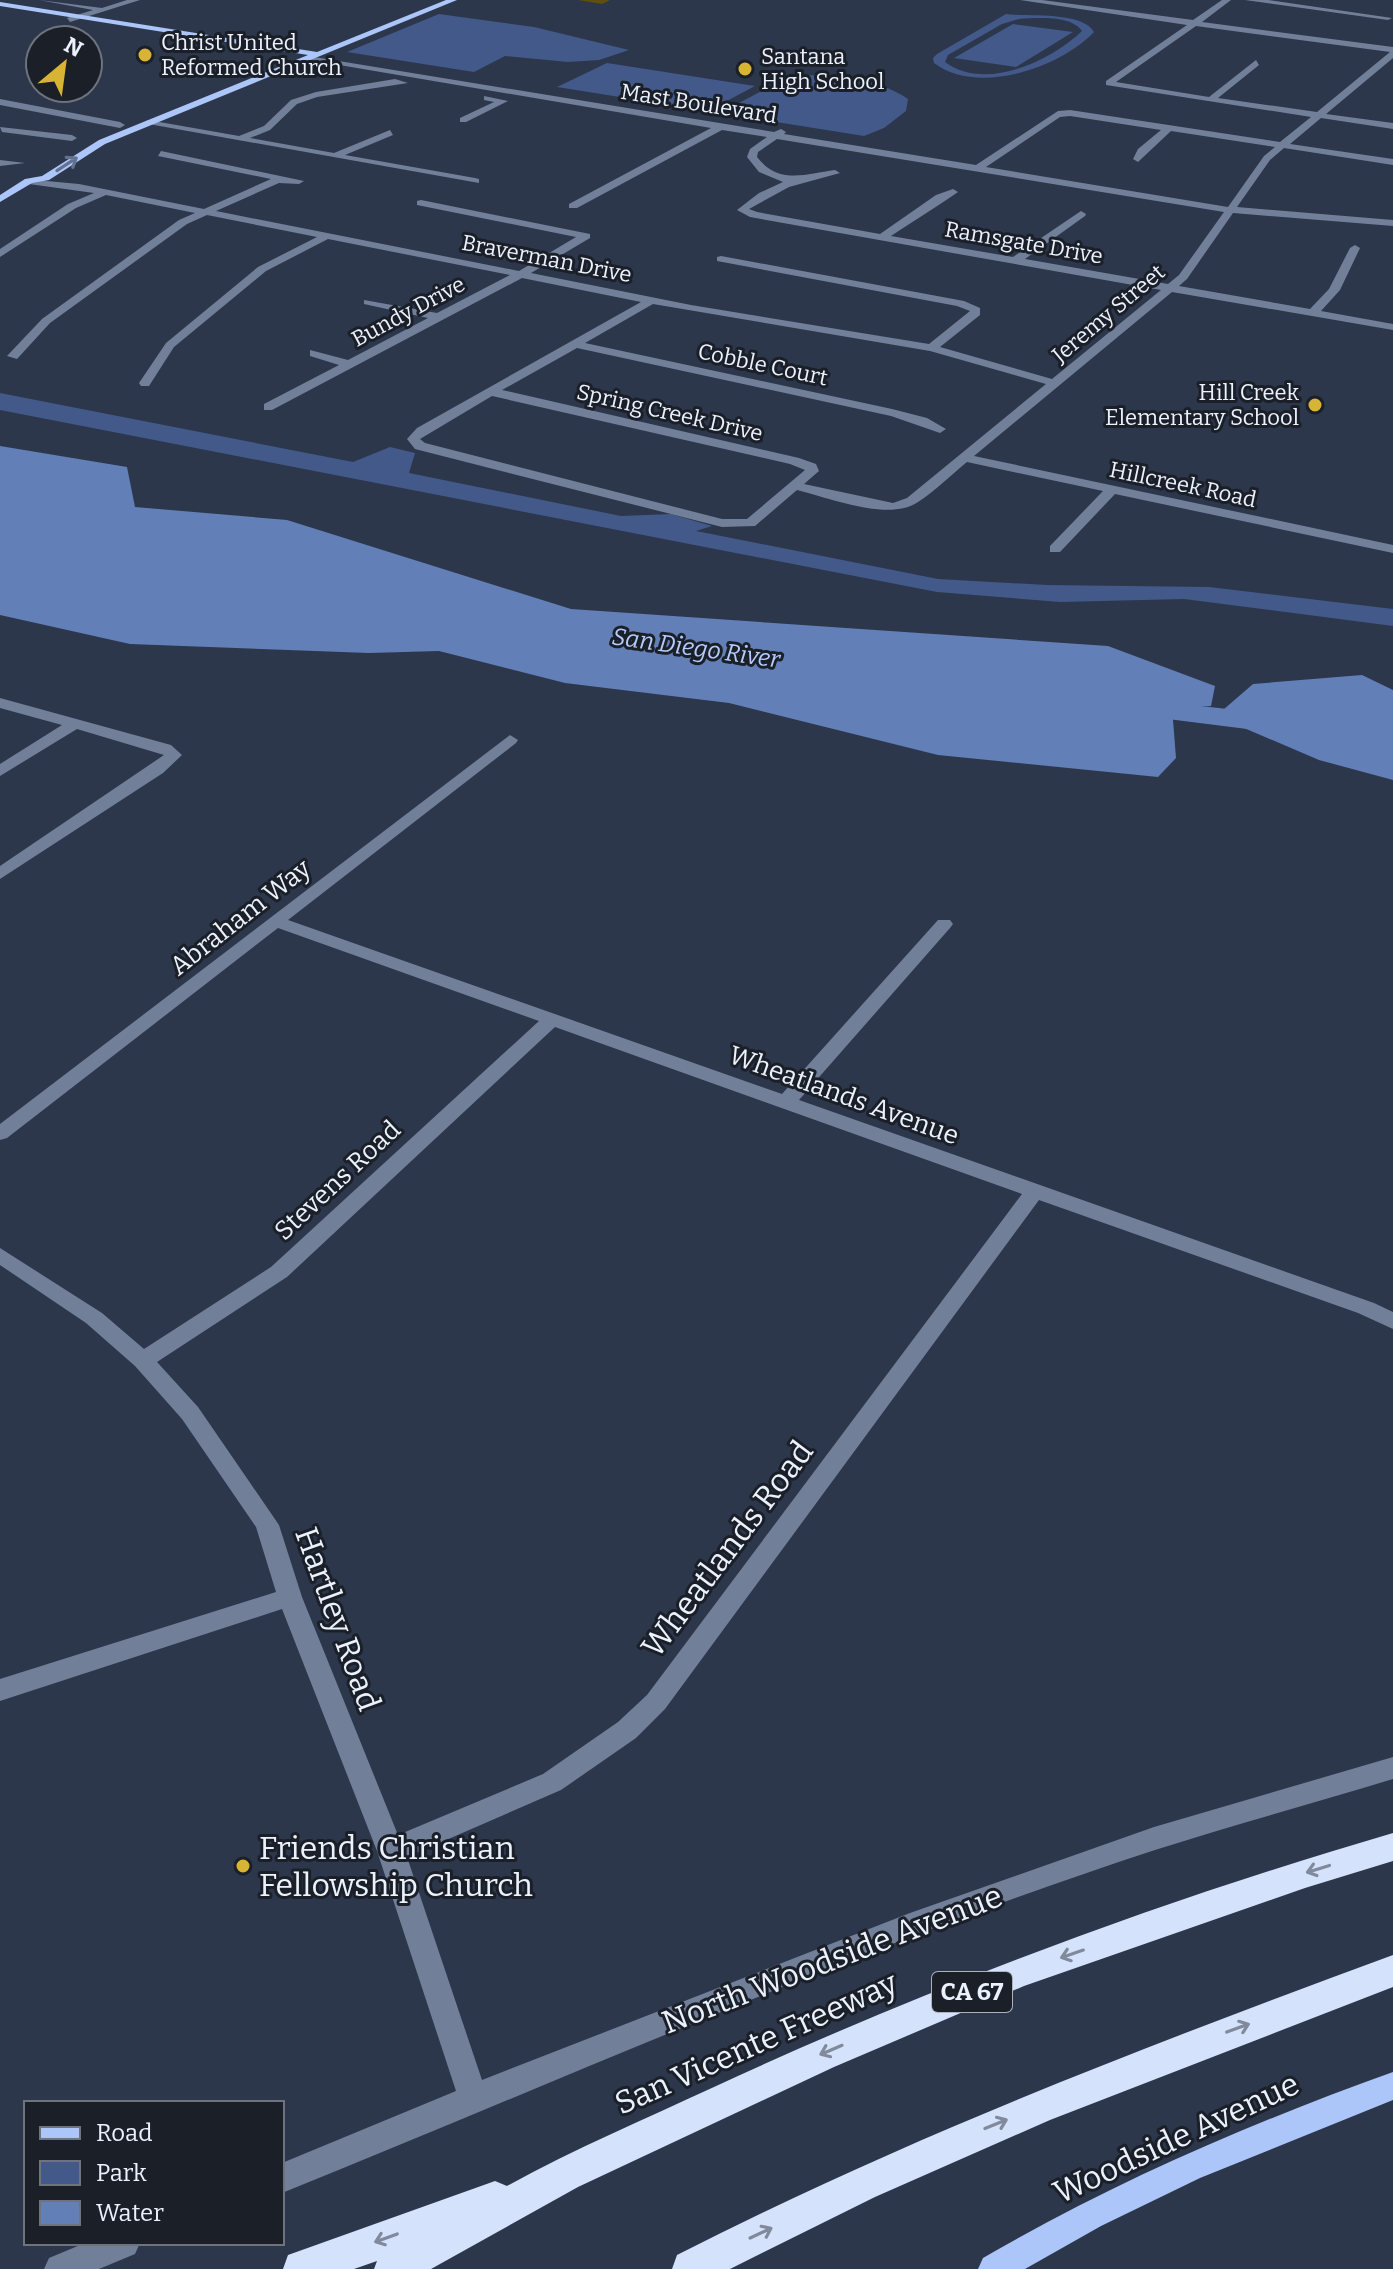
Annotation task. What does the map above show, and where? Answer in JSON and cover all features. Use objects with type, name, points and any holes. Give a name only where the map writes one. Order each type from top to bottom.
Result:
[{"type":"highway","name":"San Vicente Freeway","points":[[393,2269],[565,2174],[821,2055],[1016,1973],[1305,1873],[1393,1847]]},
{"type":"highway","points":[[691,2269],[737,2244],[964,2137],[1172,2052],[1393,1971]]},
{"type":"highway","points":[[302,2269],[565,2174]]},
{"type":"main road","points":[[0,199],[29,181],[45,178],[94,146],[434,0]]},
{"type":"main road","points":[[309,55],[453,0]]},
{"type":"main road","name":"Mast Boulevard","points":[[0,6],[309,55]]},
{"type":"main road","name":"Mast Boulevard","points":[[75,18],[292,56],[309,55]]},
{"type":"main road","points":[[72,142],[292,56]]},
{"type":"main road","points":[[94,146],[94,142],[126,127],[120,125]]},
{"type":"main road","points":[[29,181],[26,175],[36,168]]},
{"type":"main road","name":"Woodside Avenue","points":[[994,2269],[1050,2236],[1286,2123],[1393,2086]]},
{"type":"street","points":[[43,0],[108,10],[136,0]]},
{"type":"street","points":[[1024,0],[1393,52]]},
{"type":"street","points":[[1227,0],[1109,83],[1393,126]]},
{"type":"street","points":[[1249,0],[1388,18]]},
{"type":"street","points":[[75,18],[100,9]]},
{"type":"street","name":"Jeremy Street","points":[[796,486],[880,506],[905,505],[918,497],[1170,288],[1190,269],[1267,158],[1393,52]]},
{"type":"street","name":"Mast Boulevard","points":[[309,55],[519,93],[725,124]]},
{"type":"street","name":"Mast Boulevard","points":[[309,55],[1233,206],[1393,223]]},
{"type":"street","points":[[1210,100],[1256,63]]},
{"type":"street","points":[[240,139],[267,128],[294,102],[316,95],[395,82],[503,101]]},
{"type":"street","points":[[463,120],[519,93]]},
{"type":"street","points":[[0,102],[120,125]]},
{"type":"street","points":[[1,130],[41,110]]},
{"type":"street","points":[[981,166],[1064,113],[1393,162]]},
{"type":"street","points":[[148,123],[475,181]]},
{"type":"street","points":[[573,206],[725,124]]},
{"type":"street","points":[[1138,159],[1141,151],[1169,128]]},
{"type":"street","points":[[1,130],[72,142]]},
{"type":"street","points":[[335,156],[390,133]]},
{"type":"street","points":[[780,133],[753,151],[753,161],[767,173],[792,182],[835,173]]},
{"type":"street","points":[[161,154],[273,176],[278,180]]},
{"type":"street","points":[[0,163],[20,163]]},
{"type":"street","points":[[13,356],[46,321],[183,222],[278,180],[299,181]]},
{"type":"street","name":"Braverman Drive","points":[[29,181],[105,192],[652,300],[931,348],[1054,383]]},
{"type":"street","name":"Ramsgate Drive","points":[[792,182],[765,193],[742,210],[754,215],[1393,327]]},
{"type":"street","points":[[0,254],[72,206],[105,192]]},
{"type":"street","points":[[882,237],[940,197],[953,192]]},
{"type":"street","name":"Bundy Drive","points":[[268,407],[521,274],[586,236],[421,203]]},
{"type":"street","name":"Mast Boulevard","points":[[1233,206],[1393,214]]},
{"type":"street","points":[[1015,261],[1081,214]]},
{"type":"street","points":[[145,383],[170,345],[262,269],[327,236]]},
{"type":"street","points":[[1313,313],[1334,290],[1355,248]]},
{"type":"street","points":[[721,259],[960,303],[976,310],[974,315],[931,348]]},
{"type":"street","points":[[652,300],[421,431],[413,439],[420,446],[722,523],[750,523],[796,486]]},
{"type":"street","points":[[368,302],[438,317]]},
{"type":"street","name":"Cobble Court","points":[[576,344],[907,417],[940,429]]},
{"type":"street","points":[[314,353],[349,364]]},
{"type":"street","name":"Spring Creek Drive","points":[[493,392],[811,467],[812,471],[796,486]]},
{"type":"street","name":"Hillcreek Road","points":[[964,458],[1393,549]]},
{"type":"street","points":[[1055,549],[1112,490]]},
{"type":"street","points":[[0,703],[165,748],[174,755],[157,770],[0,874]]},
{"type":"street","points":[[0,771],[76,723]]},
{"type":"street","name":"Abraham Way","points":[[0,1134],[510,740]]},
{"type":"street","name":"Wheatlands Avenue","points":[[277,922],[1366,1308],[1393,1321]]},
{"type":"street","points":[[786,1102],[944,924]]},
{"type":"street","name":"Stevens Road","points":[[143,1360],[279,1272],[553,1019]]},
{"type":"street","name":"Wheatlands Road","points":[[391,1851],[552,1782],[627,1730],[656,1702],[1035,1191]]},
{"type":"street","name":"Hartley Road","points":[[0,1255],[94,1318],[143,1360],[190,1413],[267,1525],[290,1597],[391,1851],[473,2098]]},
{"type":"street","points":[[0,1690],[290,1597]]},
{"type":"street","name":"North Woodside Avenue","points":[[284,2177],[473,2098],[953,1910],[1154,1839],[1393,1768]]},
{"type":"street","points":[[60,2269],[119,2245]]},
{"type":"green space","points":[[439,14],[534,27],[629,50],[599,60],[568,62],[505,56],[474,72],[347,52]]},
{"type":"green space","points":[[1006,14],[1067,18],[1088,25],[1094,32],[1061,57],[1017,73],[995,77],[952,73],[934,63],[933,58]],"holes":[[[1019,19],[1062,20],[1082,31],[1053,53],[1017,69],[979,74],[961,71],[945,62],[948,55],[1002,24]]]},
{"type":"green space","points":[[1013,24],[1073,32],[1016,67],[954,58]]},
{"type":"green space","points":[[607,63],[755,86],[708,111],[557,87]]},
{"type":"green space","points":[[792,75],[837,77],[882,86],[908,99],[906,111],[884,128],[864,136],[720,113]]},
{"type":"green space","points":[[0,393],[353,462],[390,447],[415,453],[409,473],[621,516],[671,514],[712,526],[696,531],[938,579],[1047,585],[1209,587],[1393,609],[1393,626],[1184,599],[1060,602],[937,592],[0,410]]},
{"type":"water","points":[[0,446],[127,467],[135,507],[287,520],[571,609],[1108,646],[1215,686],[1211,706],[1172,707],[1176,758],[1158,777],[938,755],[729,703],[565,683],[439,651],[369,653],[130,644],[0,615]]},
{"type":"water","points":[[1362,675],[1393,690],[1393,780],[1319,760],[1216,716],[1253,684]]},
{"type":"waterway","name":"San Diego River","points":[[1122,706],[1271,723]]},
{"type":"place","name":"Christ United Reformed Church","points":[[145,55]]},
{"type":"place","name":"Santana High School","points":[[745,69]]},
{"type":"place","name":"Hill Creek Elementary School","points":[[1315,405]]},
{"type":"place","name":"Friends Christian Fellowship Church","points":[[243,1866]]}]
